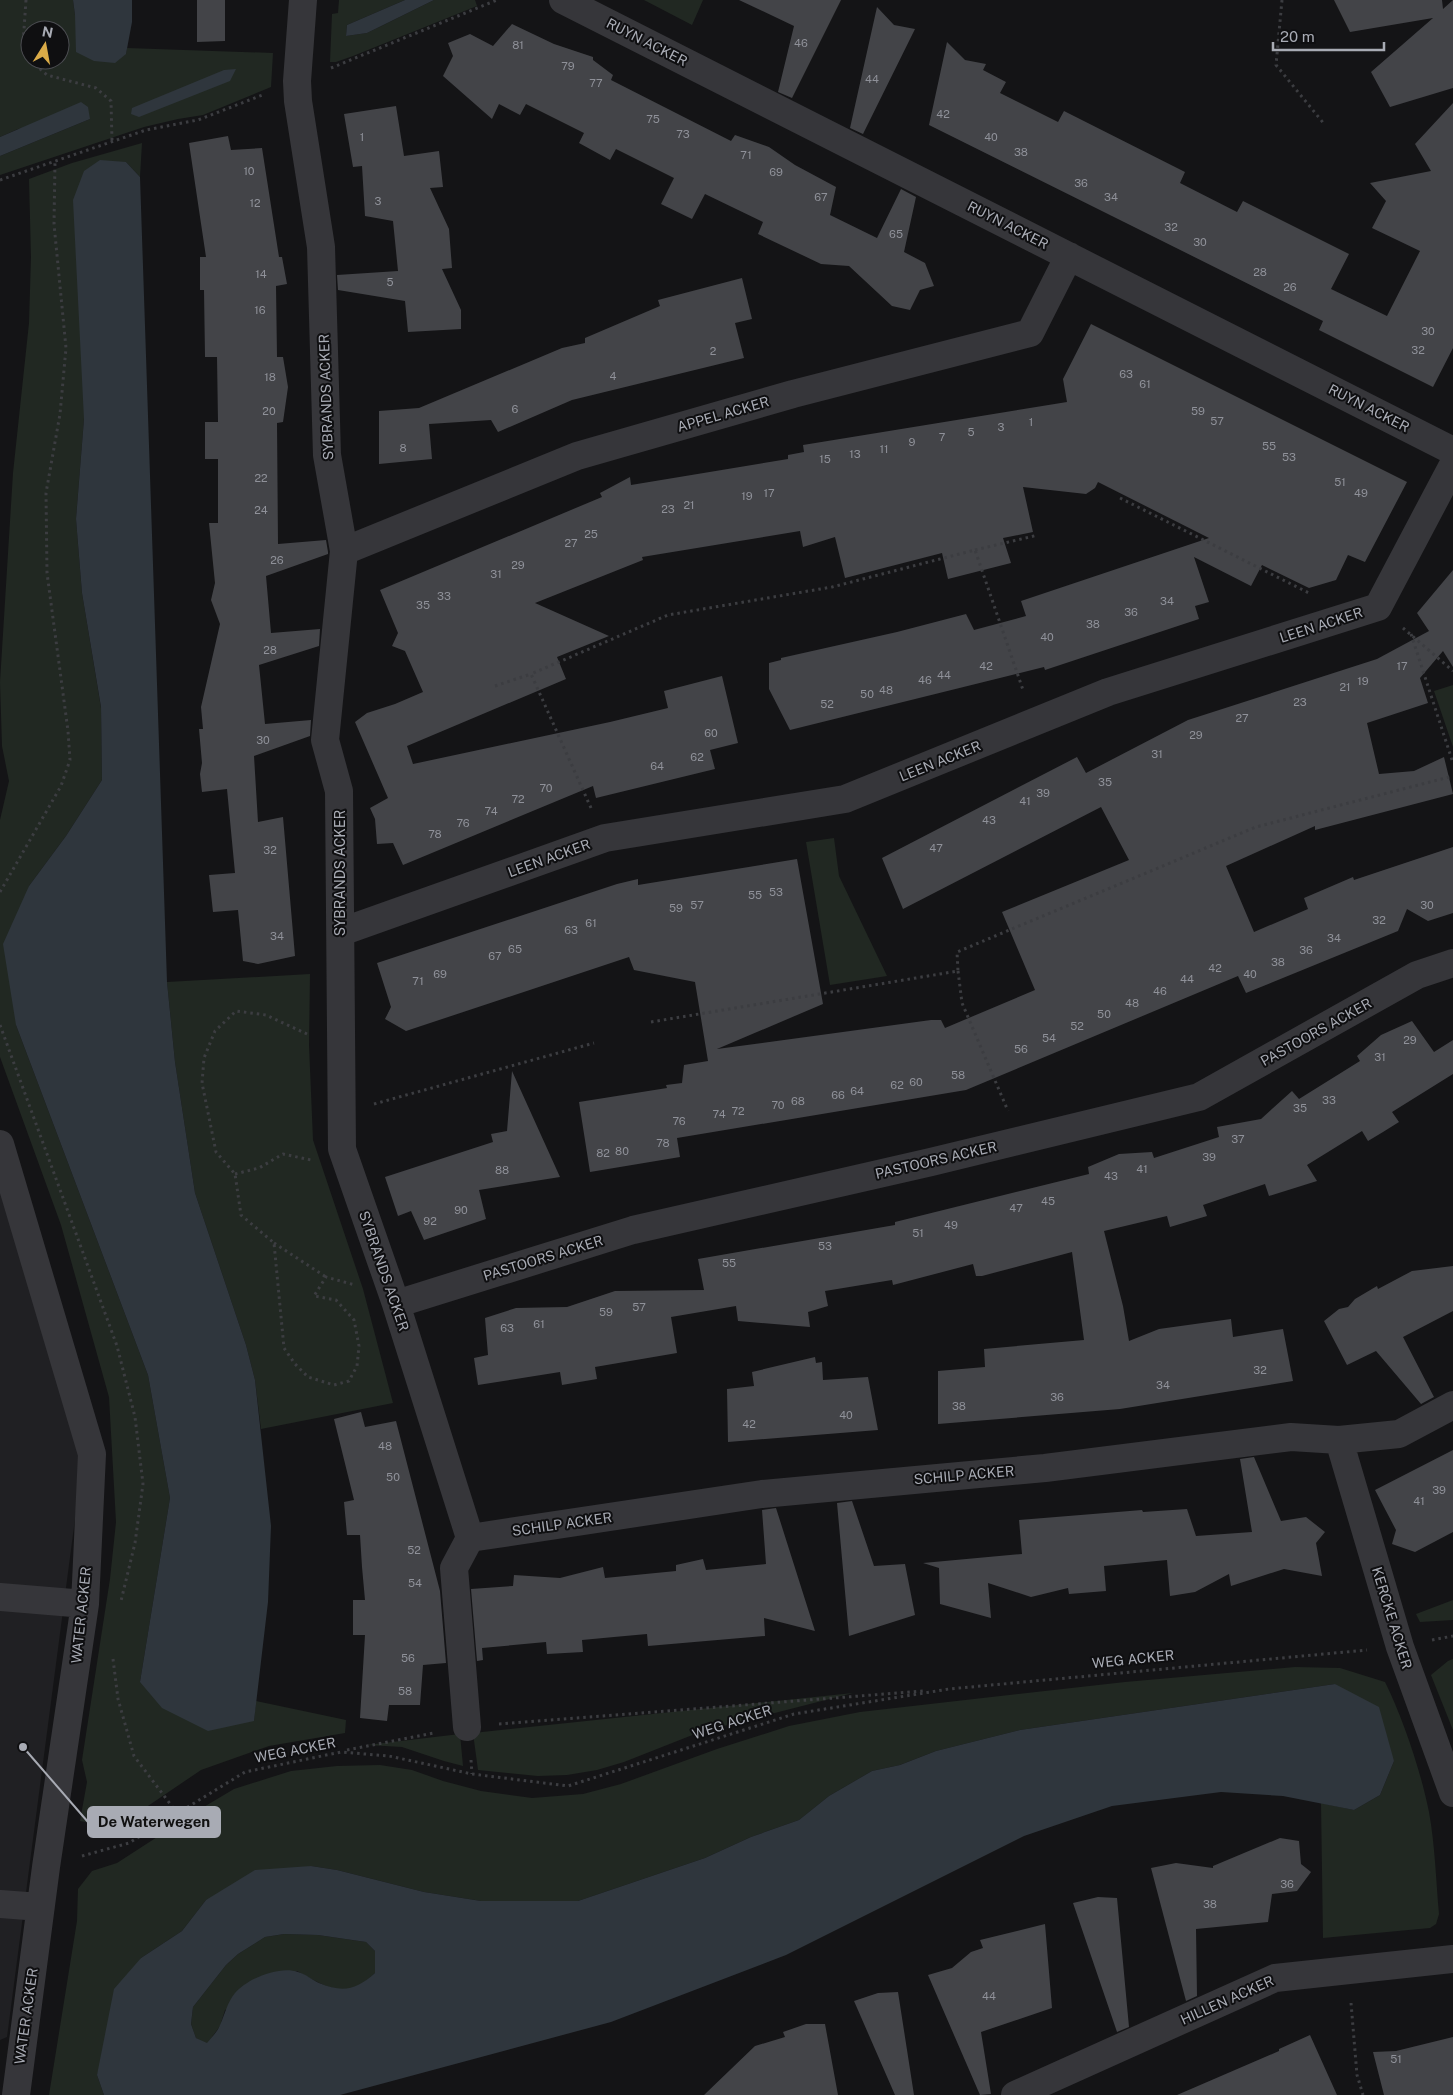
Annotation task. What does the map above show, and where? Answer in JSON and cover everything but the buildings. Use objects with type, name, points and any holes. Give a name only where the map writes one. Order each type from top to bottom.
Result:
[{"type":"street","name":"SYBRANDS ACKER","points":[[303,0],[297,81],[298,101],[321,247],[327,455],[344,551],[325,740],[340,791],[342,1149],[396,1304],[470,1538]]},
{"type":"street","name":"RUYN ACKER","points":[[563,0],[1453,451]]},
{"type":"street","name":"APPEL ACKER","points":[[344,551],[577,456],[793,394],[1030,333],[1069,256]]},
{"type":"street","name":"LEEN ACKER","points":[[340,932],[605,838],[845,799],[1108,692],[1378,607],[1453,465]]},
{"type":"street","name":"PASTOORS ACKER","points":[[396,1304],[633,1230],[1199,1097],[1417,975],[1453,963]]},
{"type":"street","name":"WATER ACKER","points":[[0,1144],[92,1454],[85,1604],[40,1907],[16,2095]]},
{"type":"street","name":"SCHILP ACKER","points":[[470,1538],[762,1494],[1045,1468],[1291,1436],[1339,1440],[1399,1434],[1453,1405]]},
{"type":"street","name":"KERCKE ACKER","points":[[1339,1440],[1400,1647],[1453,1793]]},
{"type":"street","points":[[468,1727],[454,1568],[470,1538]]},
{"type":"street","points":[[0,1597],[85,1604]]},
{"type":"street","points":[[0,1904],[40,1907]]},
{"type":"street","name":"HILLEN ACKER","points":[[1015,2095],[1275,1978],[1453,1959]]},
{"type":"path","points":[[25,20],[26,0]]},
{"type":"path","points":[[0,180],[146,130],[198,120],[497,0]]},
{"type":"path","points":[[1282,0],[1276,65],[1325,125]]},
{"type":"path","points":[[41,70],[47,75],[96,88],[111,101],[112,141]]},
{"type":"path","points":[[0,892],[61,786],[70,760],[68,731],[47,573],[46,493],[60,414],[66,348],[54,224],[55,161]]},
{"type":"path","points":[[1120,498],[1352,615]]},
{"type":"path","points":[[495,686],[531,674],[668,615],[832,587],[1038,535]]},
{"type":"path","points":[[975,550],[1034,723]]},
{"type":"path","points":[[1378,607],[1453,671]]},
{"type":"path","points":[[1410,634],[1453,763]]},
{"type":"path","points":[[531,674],[605,838]]},
{"type":"path","points":[[1020,1140],[962,1002],[957,952],[1256,827],[1453,776]]},
{"type":"path","points":[[651,1022],[958,971]]},
{"type":"path","points":[[342,1042],[320,1039],[266,1015],[236,1011],[215,1031],[204,1058],[202,1083],[216,1152],[235,1174],[241,1215],[274,1243],[326,1277],[356,1285],[386,1275]]},
{"type":"path","points":[[342,1112],[594,1043]]},
{"type":"path","points":[[235,1174],[258,1168],[283,1154],[350,1170]]},
{"type":"path","points":[[274,1243],[284,1348],[308,1377],[334,1385],[349,1381],[357,1366],[359,1346],[354,1320],[336,1300],[314,1296],[326,1277]]},
{"type":"path","name":"WEG ACKER","points":[[46,1866],[129,1843],[245,1772],[341,1752],[389,1756],[472,1774],[568,1786],[794,1714],[949,1689],[1307,1654],[1400,1647],[1453,1636]]},
{"type":"path","points":[[341,1752],[468,1727],[949,1689]]},
{"type":"path","points":[[1348,1970],[1357,2075],[1363,2095]]},
{"type":"shaded area","points":[[0,0],[73,0],[75,15],[126,54],[127,48],[273,53],[271,87],[203,115],[144,127],[0,175],[0,156],[90,119],[18,129],[0,137]]},
{"type":"shaded area","points":[[73,0],[132,0],[132,22],[126,54],[115,63],[94,61],[76,52]]},
{"type":"shaded area","points":[[339,0],[405,0],[347,25],[346,36],[367,33],[434,0],[475,0],[477,6],[353,56],[336,62],[330,62],[332,14],[338,13]]},
{"type":"shaded area","points":[[405,0],[434,0],[367,33],[346,36],[347,25]]},
{"type":"shaded area","points":[[644,0],[703,0],[692,25]]},
{"type":"shaded area","points":[[236,69],[230,81],[139,117],[131,114],[132,108],[224,70]]},
{"type":"shaded area","points":[[81,102],[88,107],[90,119],[0,156],[0,137]]},
{"type":"shaded area","points":[[142,143],[140,177],[126,162],[84,419],[76,519],[82,593],[101,708],[102,780],[66,836],[29,886],[16,1025],[148,1375],[170,1498],[140,1682],[254,1721],[256,1701],[346,1720],[345,1733],[269,1746],[201,1770],[114,1829],[98,1833],[96,1824],[80,1821],[87,1782],[82,1760],[110,1579],[116,1522],[109,1397],[61,1225],[0,1057],[0,820],[9,781],[2,746],[0,682],[13,473],[29,323],[31,257],[29,179],[72,163]]},
{"type":"shaded area","points":[[100,160],[126,162],[140,177],[167,982],[175,1062],[195,1193],[246,1345],[255,1380],[271,1526],[268,1602],[254,1721],[208,1731],[162,1708],[140,1682],[170,1498],[148,1375],[16,1025],[3,944],[29,886],[66,836],[102,780],[101,707],[82,593],[76,519],[84,419],[73,200],[84,171]]},
{"type":"shaded area","points":[[1453,685],[1453,747],[1434,691]]},
{"type":"shaded area","points":[[834,838],[839,876],[887,976],[830,985],[806,842]]},
{"type":"shaded area","points":[[310,974],[309,1045],[313,1140],[363,1289],[393,1403],[261,1429],[255,1380],[246,1345],[195,1193],[175,1062],[167,982]]},
{"type":"shaded area","points":[[0,1151],[83,1458],[7,2037],[0,2040]]},
{"type":"shaded area","points":[[1453,1600],[1453,1620],[1420,1622],[1416,1614]]},
{"type":"shaded area","points":[[1453,1659],[1453,1730],[1431,1675]]},
{"type":"shaded area","points":[[1295,1667],[1340,1668],[1385,1682],[1411,1746],[1429,1812],[1439,1914],[1436,1924],[1430,1928],[1323,1938],[1321,1803],[1354,1810],[1380,1795],[1394,1761],[1335,1684],[1020,1730],[936,1751],[900,1765],[872,1771],[829,1796],[799,1820],[751,1837],[705,1858],[578,1901],[481,1901],[424,1892],[337,1870],[311,1866],[206,1900],[182,1931],[141,1958],[97,2075],[104,2095],[49,2095],[77,1921],[78,1889],[92,1871],[117,1863],[234,1789],[291,1771],[337,1766],[380,1765],[412,1770],[481,1791],[532,1798],[583,1794],[621,1784],[717,1749],[789,1726],[860,1712],[1125,1682]]},
{"type":"shaded area","points":[[1335,1684],[1379,1707],[1394,1761],[1380,1795],[1354,1810],[1283,1796],[1221,1792],[1112,1806],[1024,1836],[786,1955],[611,2022],[340,2095],[104,2095],[97,2075],[114,1989],[141,1958],[182,1931],[206,1900],[255,1870],[311,1866],[337,1870],[424,1892],[481,1901],[578,1901],[705,1858],[751,1837],[799,1820],[829,1796],[872,1771],[900,1765],[936,1751],[1020,1730]],"holes":[[[284,1934],[318,1935],[366,1942],[375,1951],[375,1973],[362,1983],[342,1989],[316,1982],[301,1973],[291,1970],[282,1970],[255,1978],[240,1988],[232,1997],[219,2027],[207,2043],[196,2038],[191,2024],[193,2007],[226,1965],[238,1954],[265,1937]]]},
{"type":"shaded area","points":[[853,1693],[700,1732],[624,1762],[597,1770],[567,1775],[538,1776],[478,1770],[473,1733]]},
{"type":"shaded area","points":[[460,1734],[463,1766],[402,1747],[367,1745]]},
{"type":"shaded area","points":[[284,1934],[318,1935],[366,1942],[375,1951],[375,1973],[359,1986],[346,1990],[331,1988],[297,1971],[225,2010],[220,2026],[207,2044],[196,2038],[191,2024],[193,2007],[226,1965],[238,1954],[265,1937]]},
{"type":"place","name":"De Waterwegen","points":[[23,1747]]}]
